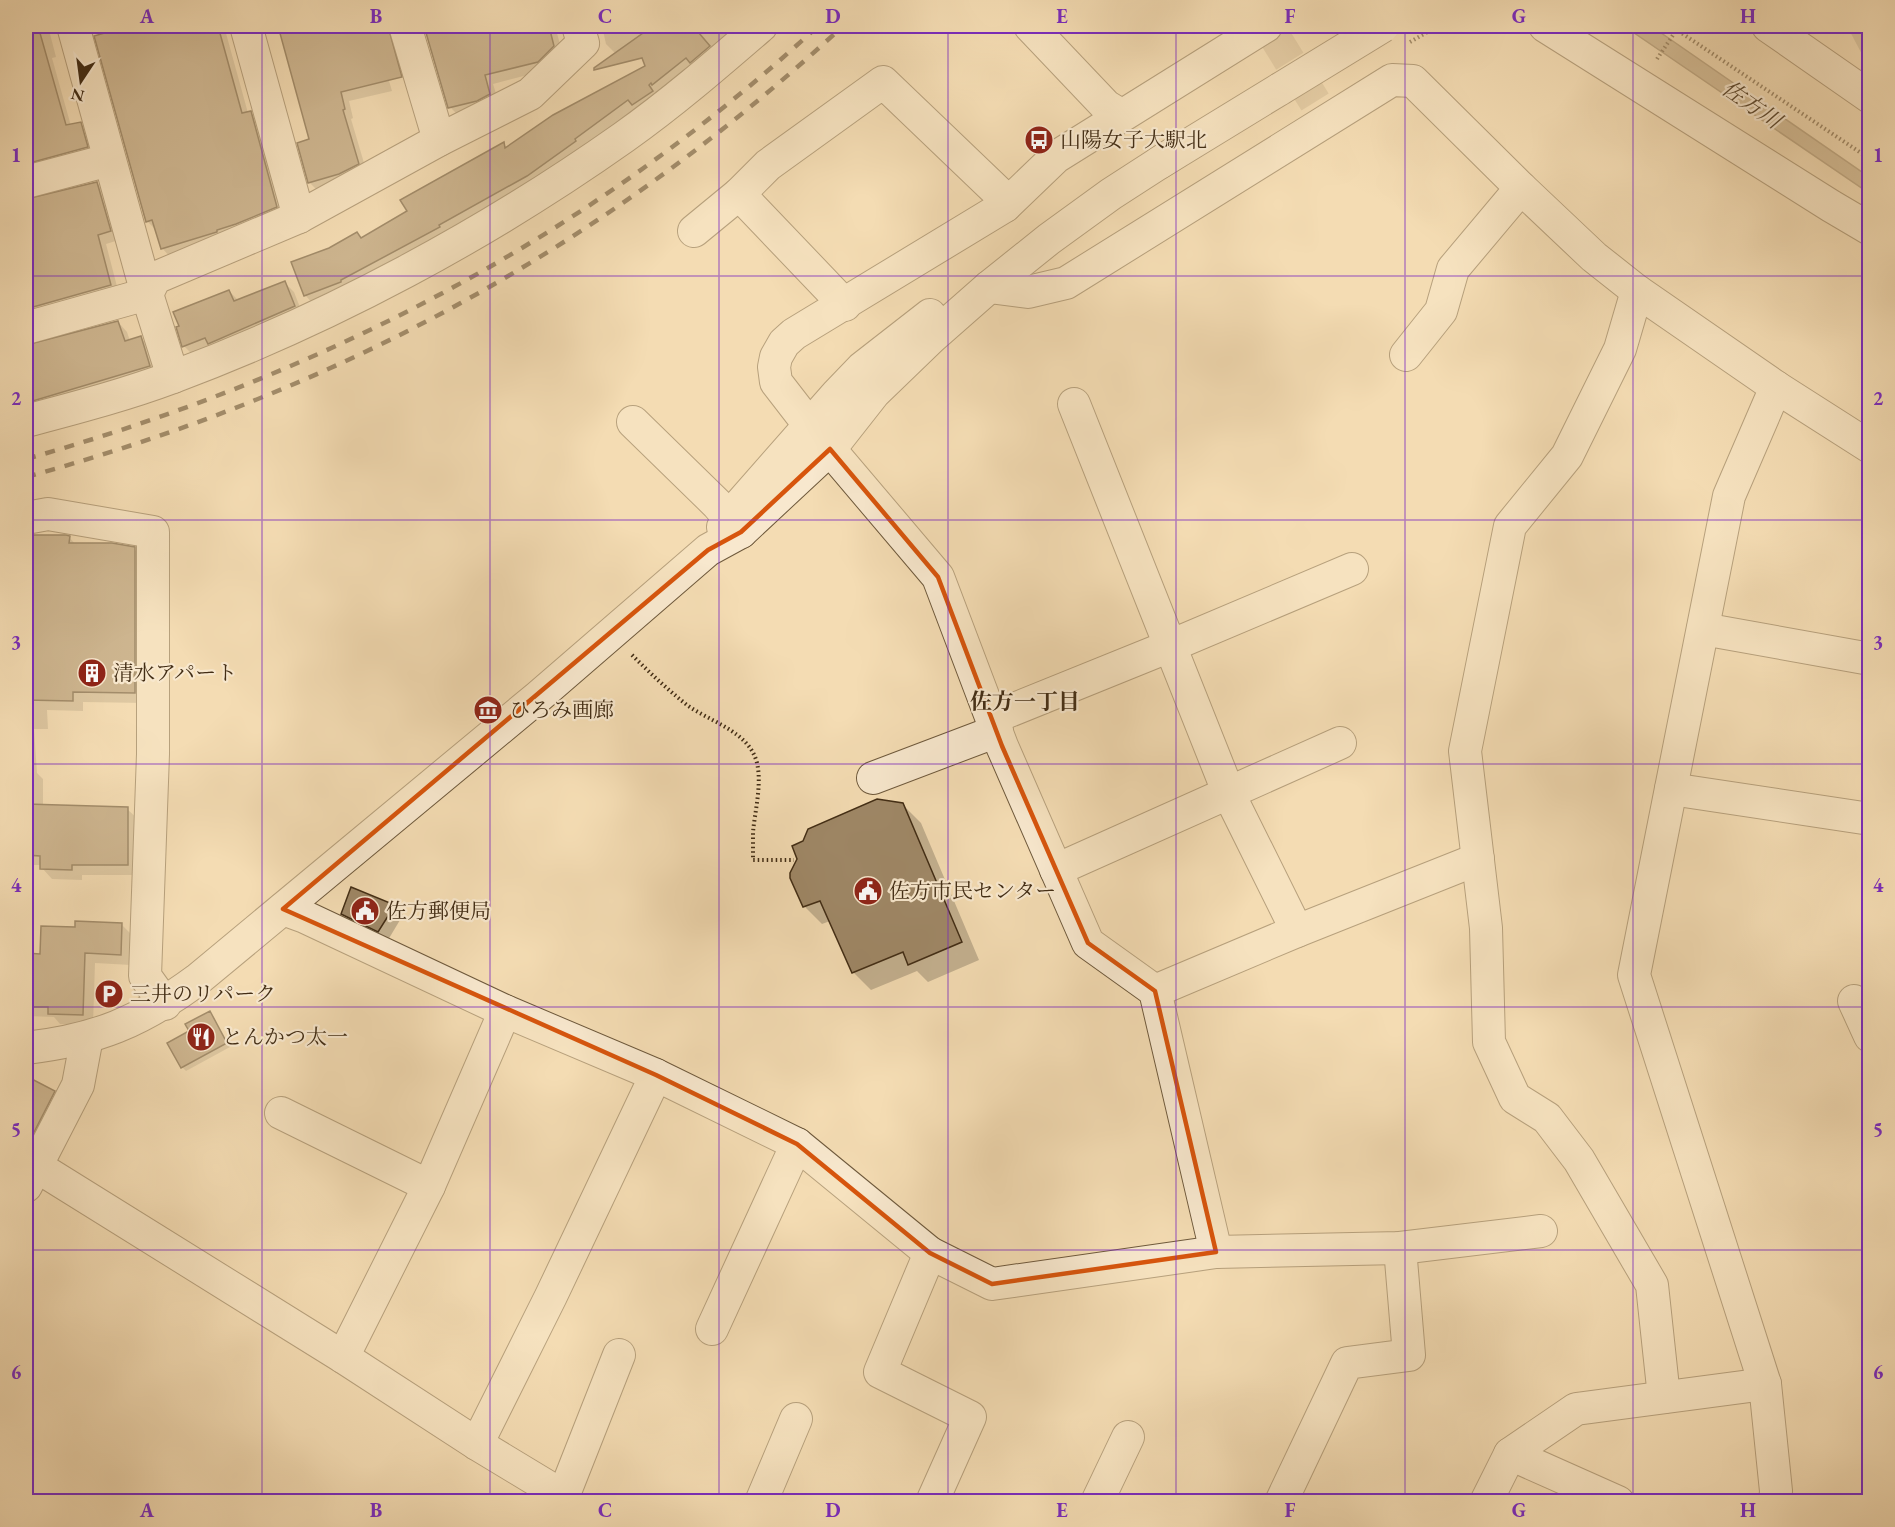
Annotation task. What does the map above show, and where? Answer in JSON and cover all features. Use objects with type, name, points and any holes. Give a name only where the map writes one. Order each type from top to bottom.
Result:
[{"type":"street","points":[[73,26],[147,294],[173,377]]},
{"type":"street","points":[[246,26],[299,217]]},
{"type":"street","points":[[405,26],[439,140]]},
{"type":"street","points":[[26,328],[147,294],[155,278],[299,217],[439,140],[530,94],[583,43],[578,26]]},
{"type":"street","points":[[26,421],[173,377],[283,331],[402,274],[547,190],[626,136],[762,26]]},
{"type":"street","points":[[1030,26],[1106,106],[1121,115]]},
{"type":"street","points":[[26,1048],[87,1038],[128,1023],[165,1004],[232,952],[537,697],[735,525],[830,450],[874,393],[931,338],[989,287],[1111,194],[1383,26]]},
{"type":"street","points":[[1545,26],[1869,229]]},
{"type":"street","points":[[1768,26],[1869,97]]},
{"type":"street","points":[[1216,1252],[1155,991],[1088,943],[995,724],[938,577],[810,426],[776,382],[774,368],[776,357],[784,343],[794,334],[1005,206],[1056,157],[1258,29]]},
{"type":"street","points":[[989,287],[1028,292],[1066,283],[1323,115],[1392,81],[1413,81],[1521,189],[1594,257],[1637,291],[1776,387],[1869,447]]},
{"type":"street","points":[[694,231],[768,165],[883,82],[1001,195],[1005,206]]},
{"type":"street","points":[[735,525],[810,426],[862,368],[974,283],[1176,152]]},
{"type":"street","points":[[26,182],[109,160]]},
{"type":"street","points":[[1406,355],[1441,311],[1453,269],[1521,189]]},
{"type":"street","points":[[738,194],[845,305]]},
{"type":"street","points":[[1831,206],[1869,234]]},
{"type":"street","points":[[1637,291],[1620,349],[1567,456],[1510,526],[1465,751],[1486,928],[1489,1042],[1515,1098],[1547,1118],[1579,1160],[1652,1284],[1664,1397]]},
{"type":"street","points":[[1775,1502],[1776,1491],[1766,1384],[1634,975],[1729,496],[1776,387]]},
{"type":"street","points":[[1074,404],[1229,794],[1297,931]]},
{"type":"street","points":[[633,422],[717,504],[735,525]]},
{"type":"street","points":[[26,518],[48,514],[153,532],[153,754],[146,976],[165,1004]]},
{"type":"street","points":[[873,778],[1170,646],[1352,569]]},
{"type":"street","points":[[1703,629],[1869,659]]},
{"type":"street","points":[[1056,870],[1340,743]]},
{"type":"street","points":[[1671,789],[1869,819]]},
{"type":"street","points":[[1155,991],[1297,931],[1478,859]]},
{"type":"street","points":[[284,909],[505,1011],[656,1075],[796,1144],[930,1253],[992,1284],[1216,1252],[1400,1248],[1541,1231]]},
{"type":"street","points":[[1854,1001],[1869,1036]]},
{"type":"street","points":[[343,1357],[429,1186],[505,1011]]},
{"type":"street","points":[[87,1038],[78,1085],[31,1176],[343,1357],[562,1499],[620,1355]]},
{"type":"street","points":[[477,1444],[551,1296],[656,1075]]},
{"type":"street","points":[[281,1113],[429,1186]]},
{"type":"street","points":[[712,1329],[796,1144]]},
{"type":"street","points":[[1281,1502],[1347,1363],[1409,1355],[1400,1248]]},
{"type":"street","points":[[930,1253],[880,1371],[970,1417],[932,1502]]},
{"type":"street","points":[[1486,1502],[1510,1454],[1576,1409],[1766,1384]]},
{"type":"street","points":[[761,1502],[796,1419]]},
{"type":"street","points":[[1098,1502],[1128,1437]]},
{"type":"street","points":[[1510,1454],[1618,1502]]},
{"type":"path","points":[[1671,26],[1869,159]]},
{"type":"path","points":[[1658,58],[1677,29]]},
{"type":"path","points":[[626,649],[656,680],[690,707],[737,735],[750,750],[757,762],[758,778],[753,860],[794,860]]},
{"type":"highlighted area","points":[[830,449],[938,577],[1002,746],[1088,943],[1155,991],[1216,1252],[992,1284],[930,1253],[797,1144],[656,1075],[283,909],[708,550],[741,532]]},
{"type":"water","name":"佐方川","points":[[1624,26],[1651,26],[1869,177],[1869,193]]},
{"type":"building","points":[[26,26],[38,26],[66,125],[81,122],[88,147],[26,164]]},
{"type":"building","points":[[129,26],[218,26],[242,113],[251,111],[277,207],[217,230],[217,232],[161,249],[152,220],[146,222],[94,36]]},
{"type":"building","points":[[278,26],[388,26],[402,77],[341,92],[345,109],[343,110],[359,164],[339,174],[308,183],[297,143],[309,139]]},
{"type":"building","points":[[424,26],[549,26],[554,46],[538,62],[485,75],[490,94],[477,101],[448,108]]},
{"type":"building","points":[[653,26],[693,26],[710,46],[690,63],[686,58],[649,85],[653,91],[632,105],[628,100],[527,176],[341,282],[304,296],[291,262],[329,248],[357,232],[361,238],[407,211],[400,200],[504,142],[505,148],[553,115],[645,66],[642,58],[594,70]]},
{"type":"building","points":[[97,182],[111,231],[98,235],[111,285],[26,309],[26,199]]},
{"type":"building","points":[[285,281],[295,306],[208,344],[205,338],[182,347],[176,327],[179,326],[173,312],[229,290],[234,301]]},
{"type":"building","points":[[118,321],[125,341],[141,336],[150,366],[26,403],[26,345]]},
{"type":"building","points":[[26,535],[66,535],[70,536],[69,543],[112,543],[135,547],[135,693],[73,692],[73,701],[26,700]]},
{"type":"building","name":"佐方市民センター","points":[[877,799],[903,803],[962,942],[908,965],[903,952],[852,973],[820,901],[803,907],[790,878],[797,859],[792,846],[803,841],[808,829]]},
{"type":"building","points":[[26,804],[128,807],[128,865],[72,865],[72,870],[40,869],[40,856],[26,855]]},
{"type":"building","points":[[351,887],[395,905],[378,932],[341,914]]},
{"type":"building","points":[[75,921],[122,923],[121,955],[85,953],[83,1015],[48,1014],[48,1007],[26,1007],[26,953],[40,954],[41,926],[75,927]]},
{"type":"building","name":"とんかつ太一","points":[[210,1011],[227,1043],[181,1068],[167,1043],[189,1031],[185,1024]]},
{"type":"building","points":[[26,1076],[55,1091],[26,1148]]},
{"type":"tunnel","points":[[1273,34],[1320,110]]},
{"type":"railway","points":[[26,459],[136,425],[243,386],[347,341],[448,290],[545,234],[640,171],[730,102],[818,26]]},
{"type":"railway","points":[[26,477],[141,442],[252,401],[359,355],[462,302],[562,243],[659,178],[752,105],[843,26]]},
{"type":"place","name":"山陽女子大駅北","points":[[1039,140]]},
{"type":"place","name":"清水アパート","points":[[92,673]]},
{"type":"place","name":"ひろみ画廊","points":[[488,710]]},
{"type":"place","name":"佐方市民センター","points":[[868,891]]},
{"type":"place","name":"佐方郵便局","points":[[365,911]]},
{"type":"place","name":"三井のリパーク","points":[[109,994]]},
{"type":"place","name":"とんかつ太一","points":[[201,1037]]},
{"type":"district","name":"佐方一丁目","points":[[1025,701]]}]
